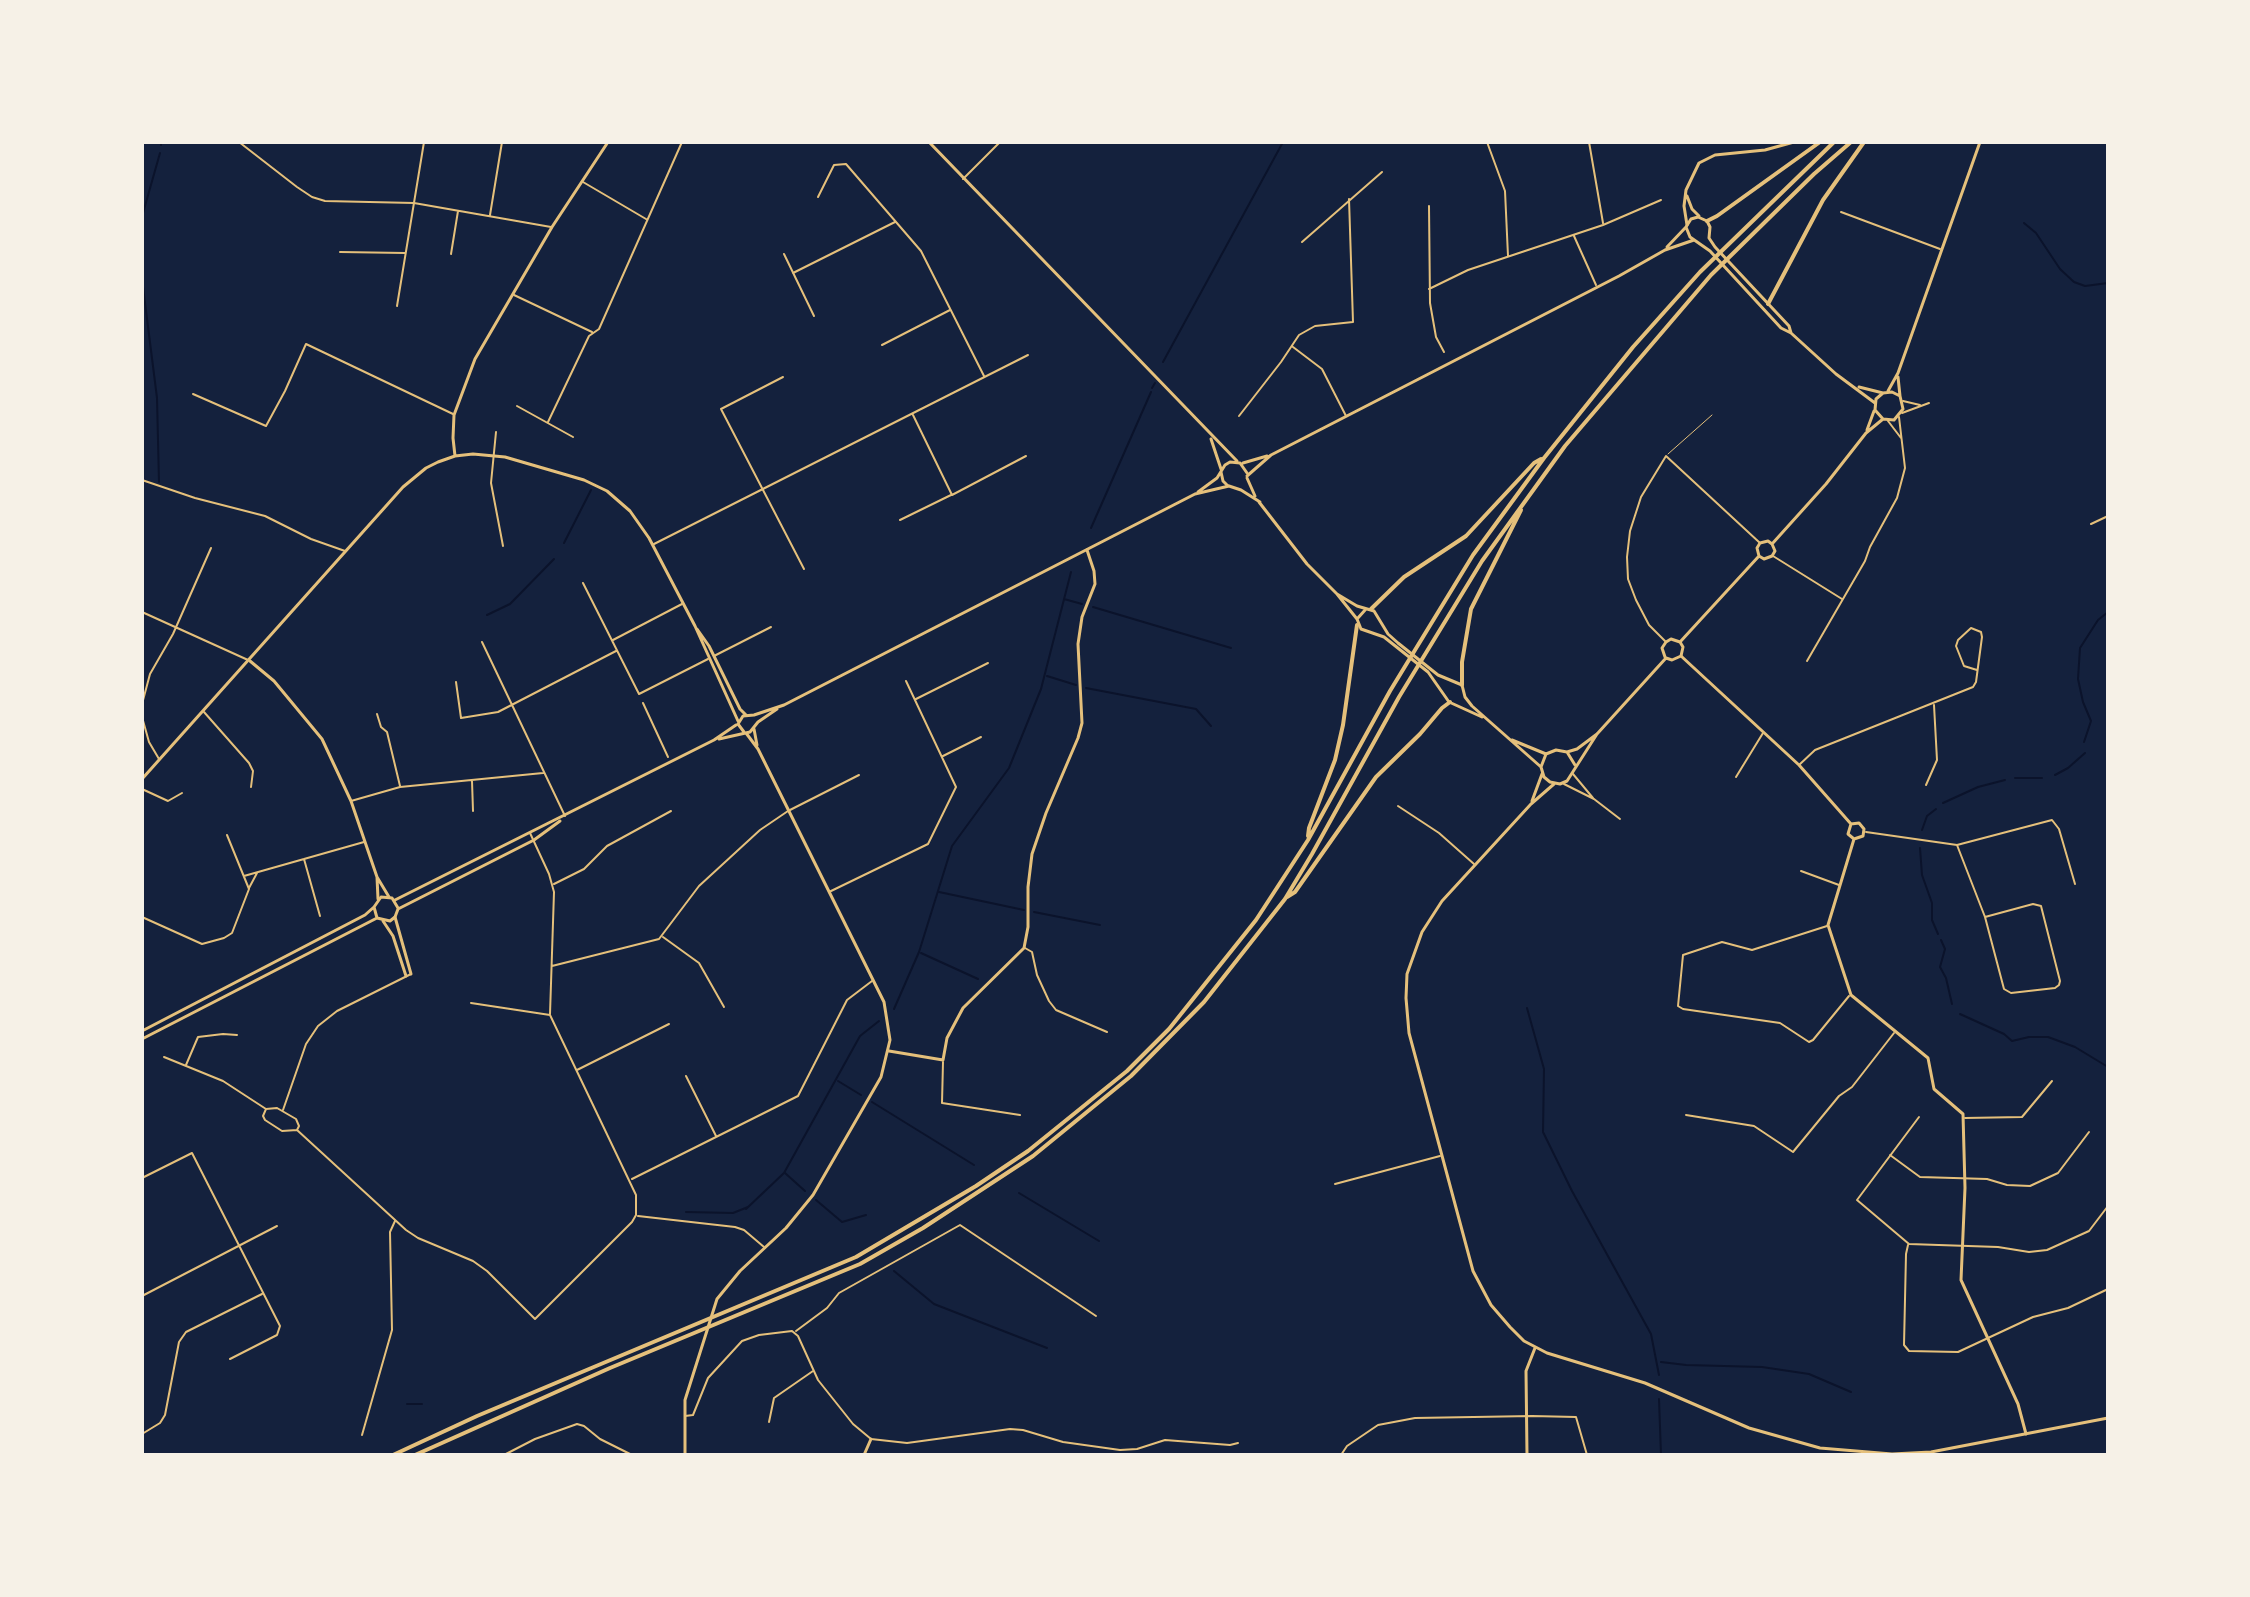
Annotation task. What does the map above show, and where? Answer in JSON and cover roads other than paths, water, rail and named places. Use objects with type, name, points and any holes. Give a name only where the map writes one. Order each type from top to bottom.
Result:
[{"type":"highway","points":[[1707,221],[1820,142]]},
{"type":"highway","points":[[393,1455],[550,1385],[856,1257],[1028,1151],[1080,1111],[1169,1029],[1265,909],[1308,840],[1390,691],[1456,581],[1544,458],[1633,347],[1700,272],[1834,142]]},
{"type":"highway","points":[[415,1455],[596,1374],[860,1264],[923,1228],[1033,1156],[1086,1115],[1176,1032],[1226,976],[1285,899],[1426,651],[1482,561],[1565,446],[1711,275],[1851,142]]},
{"type":"highway","points":[[1768,304],[1823,200],[1864,142]]},
{"type":"highway","points":[[1368,609],[1404,577],[1466,536],[1490,514],[1534,463],[1544,458]]},
{"type":"highway","points":[[1462,685],[1462,662],[1471,609],[1531,490]]},
{"type":"highway","points":[[1308,840],[1309,828],[1338,748],[1357,642],[1357,622]]},
{"type":"highway","points":[[1285,899],[1295,892],[1376,777],[1452,703]]},
{"type":"main road","points":[[455,456],[454,415],[475,359],[552,227],[608,142]]},
{"type":"main road","points":[[929,142],[1210,435],[1246,468],[1247,477],[1260,502],[1364,631],[1384,637],[1429,671],[1462,685],[1472,706],[1541,767]]},
{"type":"main road","points":[[1794,142],[1765,150],[1707,158],[1699,163],[1686,192],[1687,234],[1710,251],[1781,328],[1875,403]]},
{"type":"main road","points":[[1772,544],[1826,484],[1866,433],[1875,403],[1888,391],[1898,373],[1980,142]]},
{"type":"main road","points":[[1235,487],[1242,485],[1257,465],[1271,455],[1665,250],[1703,240],[1710,227],[1692,209],[1686,192]]},
{"type":"main road","points":[[1665,250],[1691,219],[1701,217]]},
{"type":"main road","points":[[1708,235],[1715,247],[1789,326],[1791,333]]},
{"type":"main road","points":[[1763,309],[1768,304]]},
{"type":"main road","points":[[1866,433],[1885,420],[1900,415],[1903,401],[1898,373]]},
{"type":"main road","points":[[1853,385],[1883,393]]},
{"type":"main road","points":[[1888,391],[1900,396]]},
{"type":"main road","points":[[1875,410],[1885,420]]},
{"type":"main road","points":[[1210,435],[1223,481],[1229,486]]},
{"type":"main road","points":[[142,779],[411,480],[426,468],[455,456],[492,455],[584,480],[607,491],[630,511],[653,545],[695,626],[738,722],[758,749],[874,980],[887,1013],[890,1040],[881,1077],[819,1187],[786,1228],[740,1271],[717,1299],[685,1400],[685,1455]]},
{"type":"main road","points":[[395,900],[714,740],[748,716],[784,705],[1195,494],[1227,463],[1271,455]]},
{"type":"main road","points":[[1195,494],[1229,486],[1260,502]]},
{"type":"main road","points":[[1765,541],[1772,544],[1775,551],[1772,556],[1764,559],[1759,556],[1757,548],[1760,543],[1765,541]]},
{"type":"main road","points":[[889,1051],[943,1060],[947,1038],[963,1008],[1024,948],[1028,933],[1032,854],[1082,723],[1078,644],[1082,617],[1095,584],[1087,550]]},
{"type":"main road","points":[[1680,642],[1759,556]]},
{"type":"main road","points":[[1337,594],[1368,609],[1397,645]]},
{"type":"main road","points":[[1357,622],[1368,609]]},
{"type":"main road","points":[[695,626],[716,655],[739,708],[754,720],[758,749]]},
{"type":"main road","points":[[1674,639],[1680,642],[1683,650],[1681,656],[1675,660],[1666,658],[1662,652],[1666,642],[1674,639]]},
{"type":"main road","points":[[1681,656],[1799,765],[1851,824]]},
{"type":"main road","points":[[1666,658],[1597,734],[1575,765],[1573,774],[1562,783],[1554,784],[1531,804],[1442,901],[1422,932],[1407,974],[1409,1033],[1473,1271],[1480,1287],[1510,1327],[1535,1348],[1645,1383],[1749,1428],[1820,1448],[1909,1454],[1959,1449],[2108,1418]]},
{"type":"main road","points":[[250,661],[274,681],[322,739],[351,801],[377,877],[389,897],[395,900],[398,909],[395,917],[411,974]]},
{"type":"main road","points":[[1429,671],[1444,698],[1489,721]]},
{"type":"main road","points":[[1452,703],[1464,694]]},
{"type":"main road","points":[[714,740],[745,733],[784,705]]},
{"type":"main road","points":[[1509,738],[1546,754],[1577,749],[1597,734]]},
{"type":"main road","points":[[1567,752],[1575,765]]},
{"type":"main road","points":[[1531,804],[1546,754]]},
{"type":"main road","points":[[1542,773],[1554,784]]},
{"type":"main road","points":[[398,909],[534,840],[565,816]]},
{"type":"main road","points":[[1851,824],[1859,823],[1864,832],[1861,838],[1854,839]]},
{"type":"main road","points":[[1851,824],[1847,831],[1854,839]]},
{"type":"main road","points":[[1854,839],[1828,925],[1851,995],[1928,1058],[1934,1089],[1964,1118],[1961,1280],[2018,1404],[2026,1434]]},
{"type":"main road","points":[[142,1031],[365,915],[378,899],[377,877]]},
{"type":"main road","points":[[378,899],[389,897]]},
{"type":"main road","points":[[374,907],[377,918],[383,921],[393,936],[406,976]]},
{"type":"main road","points":[[383,921],[395,917]]},
{"type":"main road","points":[[142,1039],[377,918]]},
{"type":"main road","points":[[1527,1455],[1526,1371],[1535,1348]]},
{"type":"main road","points":[[864,1455],[871,1439]]},
{"type":"street","points":[[239,142],[312,197],[325,201],[414,203],[552,227]]},
{"type":"street","points":[[397,306],[424,142]]},
{"type":"street","points":[[489,216],[502,142]]},
{"type":"street","points":[[548,422],[589,336],[599,329],[682,142]]},
{"type":"street","points":[[963,179],[1000,142]]},
{"type":"street","points":[[1487,142],[1505,191],[1508,257]]},
{"type":"street","points":[[1589,142],[1603,225]]},
{"type":"street","points":[[818,197],[834,165],[846,164],[921,251],[985,377]]},
{"type":"street","points":[[1302,242],[1382,172]]},
{"type":"street","points":[[582,182],[647,220]]},
{"type":"street","points":[[1239,416],[1299,335],[1308,328],[1353,322],[1349,199]]},
{"type":"street","points":[[1429,289],[1468,270],[1603,225],[1661,200]]},
{"type":"street","points":[[1429,206],[1429,289],[1434,326],[1444,352]]},
{"type":"street","points":[[451,254],[458,210]]},
{"type":"street","points":[[1841,212],[1940,249]]},
{"type":"street","points":[[793,273],[896,222]]},
{"type":"street","points":[[1573,235],[1597,287]]},
{"type":"street","points":[[340,252],[406,253]]},
{"type":"street","points":[[784,254],[814,316]]},
{"type":"street","points":[[513,294],[594,333]]},
{"type":"street","points":[[882,345],[951,309]]},
{"type":"street","points":[[193,394],[266,426],[306,344],[454,415]]},
{"type":"street","points":[[1292,346],[1322,369],[1346,416]]},
{"type":"street","points":[[653,545],[1028,355]]},
{"type":"street","points":[[783,377],[721,409],[804,569]]},
{"type":"street","points":[[1903,401],[1921,405]]},
{"type":"street","points":[[1807,661],[1897,498],[1905,468],[1900,415],[1929,403]]},
{"type":"street","points":[[517,406],[573,437]]},
{"type":"street","points":[[912,414],[952,495]]},
{"type":"street","points":[[1885,420],[1902,439]]},
{"type":"street","points":[[496,432],[491,483],[503,546]]},
{"type":"street","points":[[900,520],[1026,456]]},
{"type":"street","points":[[1666,642],[1649,625],[1636,600],[1628,579],[1627,557],[1630,531],[1641,497],[1666,456],[1760,543]]},
{"type":"street","points":[[142,480],[265,516],[311,539],[347,552]]},
{"type":"street","points":[[2091,524],[2108,516]]},
{"type":"street","points":[[142,704],[150,674],[176,626],[211,548]]},
{"type":"street","points":[[1772,556],[1843,600]]},
{"type":"street","points":[[583,583],[639,694],[771,627]]},
{"type":"street","points":[[612,640],[683,604]]},
{"type":"street","points":[[142,612],[250,661]]},
{"type":"street","points":[[1799,765],[1815,750],[1973,687],[1977,670],[1982,637],[1981,632],[1971,628],[1956,646],[1964,666],[1977,670]]},
{"type":"street","points":[[482,642],[565,816]]},
{"type":"street","points":[[456,682],[461,718],[498,712],[617,650]]},
{"type":"street","points":[[914,700],[988,663]]},
{"type":"street","points":[[828,893],[928,844],[956,787],[906,681]]},
{"type":"street","points":[[643,703],[668,757]]},
{"type":"street","points":[[1926,785],[1937,760],[1933,704]]},
{"type":"street","points":[[203,711],[249,763],[253,771],[251,787]]},
{"type":"street","points":[[377,714],[381,727],[387,732],[400,787]]},
{"type":"street","points":[[142,717],[149,742],[160,760]]},
{"type":"street","points":[[1736,777],[1764,732]]},
{"type":"street","points":[[942,757],[981,737]]},
{"type":"street","points":[[351,801],[400,787],[543,773]]},
{"type":"street","points":[[1573,774],[1594,799]]},
{"type":"street","points":[[552,966],[662,936],[699,886],[760,830],[788,811],[859,775]]},
{"type":"street","points":[[472,780],[473,811]]},
{"type":"street","points":[[1562,783],[1594,799],[1620,819]]},
{"type":"street","points":[[142,789],[168,801],[182,793]]},
{"type":"street","points":[[1398,806],[1439,833],[1475,865]]},
{"type":"street","points":[[553,884],[584,869],[607,846],[671,811]]},
{"type":"street","points":[[1864,832],[1957,845],[2052,820],[2059,829],[2075,884]]},
{"type":"street","points":[[266,1109],[263,1116],[273,1126],[282,1131],[297,1130],[418,1238],[473,1261],[535,1319],[618,1239],[636,1215],[636,1195],[550,1015],[553,884],[530,832]]},
{"type":"street","points":[[227,835],[249,889]]},
{"type":"street","points":[[244,876],[366,842]]},
{"type":"street","points":[[1957,845],[1985,917],[2006,991],[2058,987],[2060,981],[2040,905],[1985,917]]},
{"type":"street","points":[[304,858],[320,916]]},
{"type":"street","points":[[142,917],[194,942],[208,944],[232,933],[258,871]]},
{"type":"street","points":[[1801,871],[1840,885]]},
{"type":"street","points":[[1828,925],[1752,950],[1722,942],[1683,955],[1678,1003],[1685,1009],[1780,1023],[1809,1042],[1851,995]]},
{"type":"street","points":[[662,936],[699,963],[724,1007]]},
{"type":"street","points":[[1024,948],[1032,952],[1037,975],[1056,1010],[1107,1032]]},
{"type":"street","points":[[283,1110],[313,1031],[330,1015],[411,974]]},
{"type":"street","points":[[631,1180],[798,1096],[847,1000],[874,980]]},
{"type":"street","points":[[471,1003],[550,1015]]},
{"type":"street","points":[[576,1070],[669,1024]]},
{"type":"street","points":[[1686,1115],[1754,1126],[1793,1152],[1839,1096],[1852,1087],[1895,1032]]},
{"type":"street","points":[[185,1066],[198,1037],[237,1035]]},
{"type":"street","points":[[164,1057],[235,1088],[266,1109],[283,1110],[296,1119],[297,1130]]},
{"type":"street","points":[[943,1060],[942,1103],[1020,1115]]},
{"type":"street","points":[[686,1076],[716,1137]]},
{"type":"street","points":[[1964,1118],[2022,1117],[2052,1081]]},
{"type":"street","points":[[1919,1117],[1857,1200],[1909,1244],[1963,1245],[2029,1252],[2047,1250],[2089,1231],[2108,1206]]},
{"type":"street","points":[[1889,1154],[1920,1177],[1987,1179],[2007,1185],[2030,1186],[2058,1173],[2089,1132]]},
{"type":"street","points":[[142,1178],[192,1153],[280,1326],[278,1333],[230,1359]]},
{"type":"street","points":[[1335,1184],[1442,1156]]},
{"type":"street","points":[[636,1215],[735,1227],[744,1230],[765,1248]]},
{"type":"street","points":[[362,1435],[392,1330],[390,1232],[396,1220]]},
{"type":"street","points":[[684,1416],[693,1415],[708,1378],[742,1341],[759,1335],[795,1332],[827,1308],[839,1293],[960,1225],[1096,1316]]},
{"type":"street","points":[[142,1296],[277,1226]]},
{"type":"street","points":[[1909,1244],[1906,1254],[1904,1348],[1909,1351],[1958,1352],[2033,1317],[2068,1308],[2108,1289]]},
{"type":"street","points":[[142,1434],[160,1423],[165,1415],[179,1342],[186,1332],[263,1294]]},
{"type":"street","points":[[795,1332],[818,1380],[845,1414],[871,1439],[907,1443],[1010,1429],[1063,1442],[1120,1450],[1137,1449],[1165,1440],[1216,1445],[1238,1443]]},
{"type":"street","points":[[769,1422],[774,1398],[814,1371]]},
{"type":"street","points":[[1341,1455],[1347,1446],[1378,1425],[1415,1418],[1526,1417],[1576,1417],[1587,1455]]},
{"type":"street","points":[[504,1455],[517,1446],[577,1424],[632,1455]]},
{"type":"street","points":[[1120,1450],[1120,1455]]},
{"type":"lane","points":[[1666,456],[1712,415]]},
{"type":"waterway","points":[[1163,362],[1283,142]]},
{"type":"waterway","points":[[142,254],[143,213],[160,153]]},
{"type":"waterway","points":[[2024,223],[2036,233],[2060,269],[2074,282],[2085,286],[2108,283]]},
{"type":"waterway","points":[[142,279],[157,398],[159,482]]},
{"type":"waterway","points":[[1152,388],[1155,383]]},
{"type":"waterway","points":[[1091,528],[1151,392]]},
{"type":"waterway","points":[[564,543],[591,490]]},
{"type":"waterway","points":[[487,615],[510,604],[554,559]]},
{"type":"waterway","points":[[894,1009],[919,952],[952,846],[1009,768],[1041,689],[1071,572]]},
{"type":"waterway","points":[[1064,599],[1082,604]]},
{"type":"waterway","points":[[1093,607],[1231,648]]},
{"type":"waterway","points":[[2084,742],[2091,721],[2078,679],[2080,648],[2098,620],[2108,612]]},
{"type":"waterway","points":[[1047,676],[1076,685]]},
{"type":"waterway","points":[[1086,688],[1196,709],[1211,726]]},
{"type":"waterway","points":[[2055,775],[2085,753]]},
{"type":"waterway","points":[[2015,778],[2042,778]]},
{"type":"waterway","points":[[1943,803],[1978,787],[2005,780]]},
{"type":"waterway","points":[[1922,830],[1927,816],[1936,809]]},
{"type":"waterway","points":[[1920,848],[1922,875],[1938,934]]},
{"type":"waterway","points":[[939,892],[1024,910]]},
{"type":"waterway","points":[[1034,912],[1100,925]]},
{"type":"waterway","points":[[1941,940],[1945,949],[1940,967],[1952,1004]]},
{"type":"waterway","points":[[921,953],[978,979]]},
{"type":"waterway","points":[[1527,1008],[1544,1069],[1543,1132],[1651,1334],[1659,1375]]},
{"type":"waterway","points":[[1960,1014],[2004,1034],[2012,1041],[2048,1037],[2075,1047],[2108,1067]]},
{"type":"waterway","points":[[746,1209],[784,1173],[860,1036],[879,1021]]},
{"type":"waterway","points":[[838,1081],[861,1095]]},
{"type":"waterway","points":[[872,1102],[974,1165]]},
{"type":"waterway","points":[[785,1173],[805,1191]]},
{"type":"waterway","points":[[1019,1193],[1099,1241]]},
{"type":"waterway","points":[[816,1200],[842,1222],[866,1215]]},
{"type":"waterway","points":[[686,1212],[733,1213],[748,1207]]},
{"type":"waterway","points":[[894,1271],[934,1304],[1047,1348]]},
{"type":"waterway","points":[[1661,1362],[1762,1367],[1809,1374],[1851,1392]]},
{"type":"waterway","points":[[1659,1399],[1661,1455]]},
{"type":"waterway","points":[[407,1404],[422,1404]]}]
